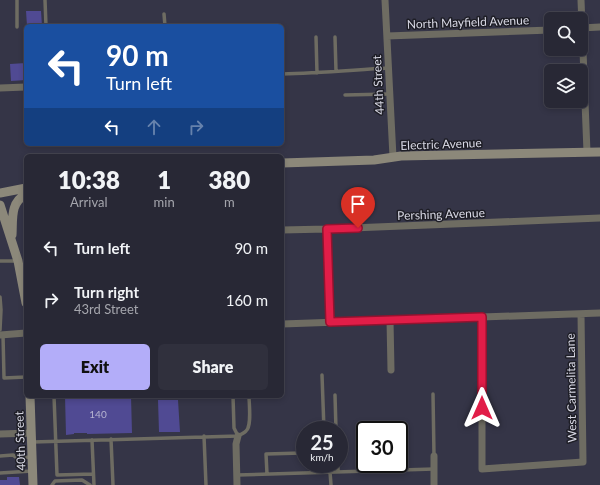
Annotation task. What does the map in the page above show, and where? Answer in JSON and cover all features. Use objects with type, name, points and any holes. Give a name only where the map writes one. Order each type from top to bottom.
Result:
[{"type":"main road","name":"Electric Avenue","points":[[284,163],[374,160],[409,156],[600,152]]},
{"type":"main road","points":[[0,193],[24,188]]},
{"type":"main road","points":[[11,240],[13,211],[15,204],[24,195]]},
{"type":"main road","points":[[0,205],[18,261],[24,292]]},
{"type":"main road","name":"40th Street","points":[[30,398],[33,485]]},
{"type":"street","name":"44th Street","points":[[385,0],[393,157]]},
{"type":"street","points":[[581,0],[581,12]]},
{"type":"street","points":[[588,28],[600,28]]},
{"type":"street","name":"North Mayfield Avenue","points":[[387,36],[544,30]]},
{"type":"street","points":[[582,56],[587,152]]},
{"type":"street","points":[[0,88],[24,87]]},
{"type":"street","name":"Pershing Avenue","points":[[284,230],[600,218]]},
{"type":"street","points":[[327,229],[330,322]]},
{"type":"street","points":[[284,324],[600,313]]},
{"type":"street","name":"West Carmelita Lane","points":[[482,317],[482,469],[583,462],[581,314]]},
{"type":"street","points":[[390,320],[392,370]]},
{"type":"street","points":[[1,333],[24,333]]},
{"type":"street","points":[[0,434],[32,437]]},
{"type":"street","points":[[238,436],[236,444],[238,485]]},
{"type":"street","points":[[434,456],[434,485]]},
{"type":"lane","points":[[16,0],[17,27]]},
{"type":"lane","points":[[45,0],[46,24]]},
{"type":"lane","points":[[164,14],[165,24]]},
{"type":"lane","points":[[316,36],[317,73]]},
{"type":"lane","points":[[335,37],[336,71]]},
{"type":"lane","points":[[284,74],[388,68]]},
{"type":"lane","points":[[345,95],[389,94]]},
{"type":"lane","points":[[0,261],[18,261]]},
{"type":"lane","points":[[0,297],[4,378],[24,377]]},
{"type":"lane","points":[[322,376],[324,421]]},
{"type":"lane","points":[[433,394],[434,456]]},
{"type":"lane","points":[[335,395],[336,421]]},
{"type":"lane","points":[[54,398],[57,475],[94,474]]},
{"type":"lane","points":[[233,398],[234,428],[238,436]]},
{"type":"lane","points":[[32,437],[56,441],[238,436],[246,432],[248,428],[250,420],[249,398]]},
{"type":"lane","points":[[204,436],[206,485]]},
{"type":"lane","points":[[112,439],[113,485]]},
{"type":"lane","points":[[92,440],[94,485]]},
{"type":"lane","points":[[267,474],[266,454],[296,453]]},
{"type":"lane","points":[[0,456],[13,455],[17,458],[32,457]]},
{"type":"lane","points":[[348,472],[434,469]]},
{"type":"lane","points":[[0,473],[33,471]]},
{"type":"lane","points":[[237,475],[298,473]]},
{"type":"lane","points":[[328,473],[331,485]]},
{"type":"lane","points":[[52,485],[54,481],[82,480],[90,485]]},
{"type":"building","points":[[26,11],[41,11],[42,24],[27,24]]},
{"type":"building","points":[[24,63],[24,80],[11,81],[10,64]]},
{"type":"building","points":[[65,398],[131,398],[132,433],[74,433],[66,435]]},
{"type":"building","points":[[158,400],[178,400],[180,432],[159,432]]},
{"type":"building","points":[[7,477],[19,477],[20,485],[0,485],[0,480],[7,480]]},
{"type":"route","points":[[358,228],[327,229],[330,322],[482,317],[482,408]]}]
